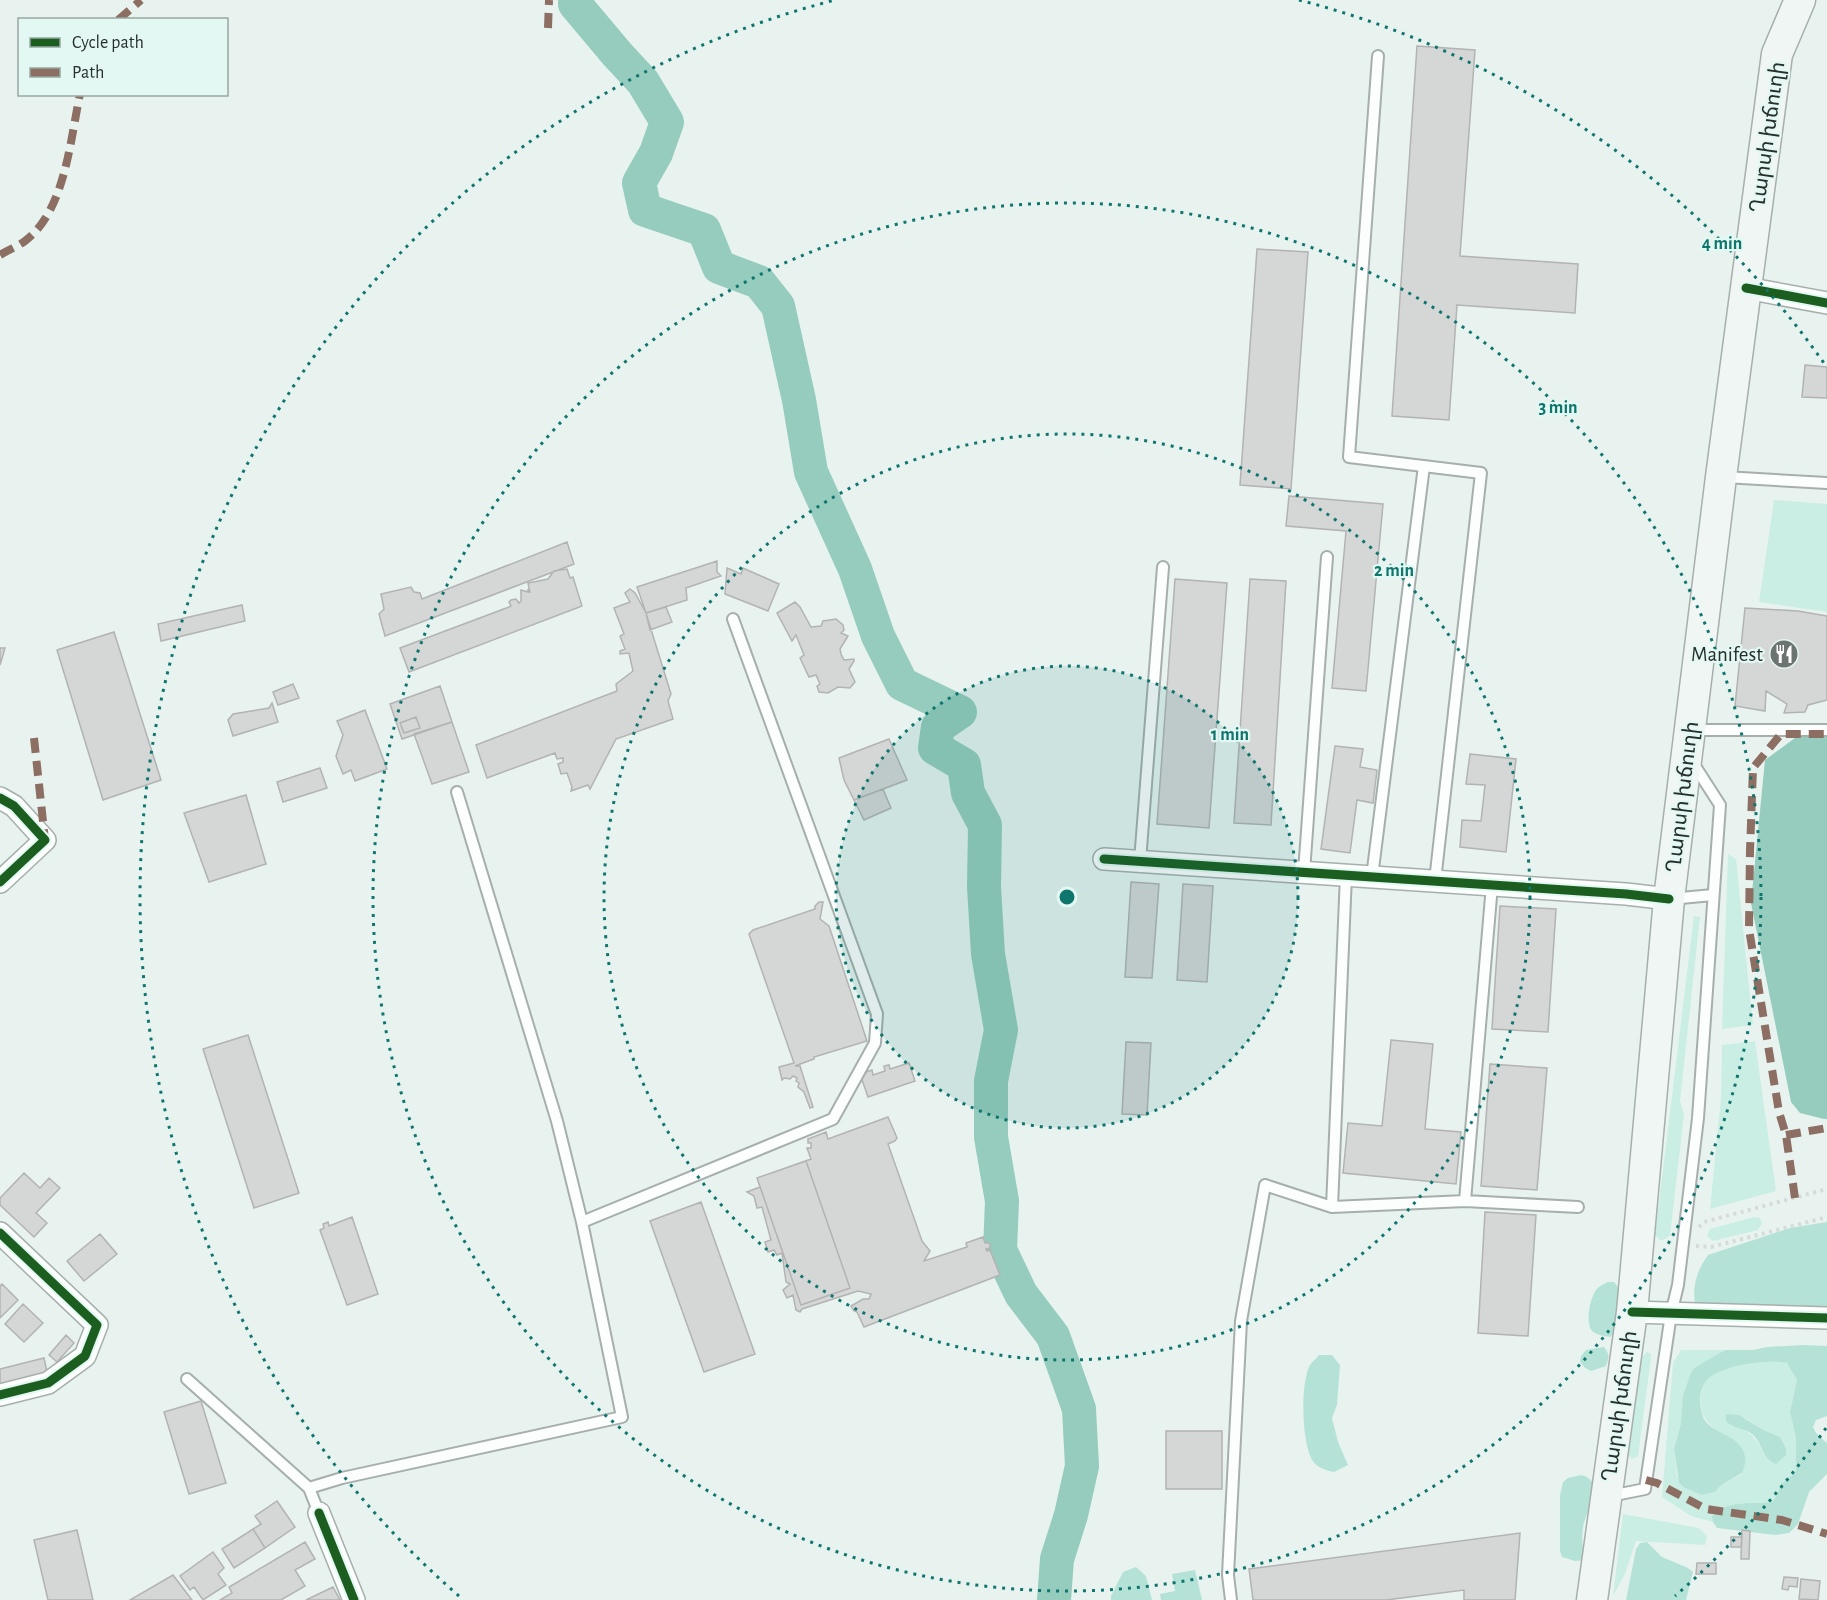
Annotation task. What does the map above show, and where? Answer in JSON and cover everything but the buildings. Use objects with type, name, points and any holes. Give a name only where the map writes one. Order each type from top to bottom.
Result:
[{"type":"main road","name":"Ղարսի խճուղի","points":[[1592,1600],[1632,1312],[1670,899],[1721,477],[1777,54],[1800,0]]},
{"type":"street","points":[[1746,288],[1827,303]]},
{"type":"street","points":[[0,798],[14,806],[45,840],[0,882]]},
{"type":"street","points":[[1104,859],[1670,899]]},
{"type":"street","points":[[0,1233],[97,1325],[85,1356],[48,1383],[0,1395]]},
{"type":"street","points":[[1632,1312],[1827,1318]]},
{"type":"street","points":[[319,1513],[354,1600]]},
{"type":"lane","points":[[1378,56],[1349,457],[1481,473],[1435,881]]},
{"type":"lane","points":[[1372,877],[1424,466]]},
{"type":"lane","points":[[1721,477],[1827,483]]},
{"type":"lane","points":[[1304,872],[1327,557]]},
{"type":"lane","points":[[1140,861],[1163,567]]},
{"type":"lane","points":[[582,1222],[833,1119],[875,1043],[877,1014],[732,619]]},
{"type":"lane","points":[[1607,1497],[1645,1489],[1671,1314],[1678,1285],[1698,1118],[1720,806],[1689,742],[1827,730]]},
{"type":"lane","points":[[309,1488],[342,1478],[622,1417],[582,1222],[558,1121],[457,792]]},
{"type":"lane","points":[[1332,1207],[1346,875]]},
{"type":"lane","points":[[1465,1201],[1492,885]]},
{"type":"lane","points":[[1670,899],[1713,895]]},
{"type":"lane","points":[[1232,1600],[1228,1575],[1241,1321],[1265,1185],[1332,1207],[1465,1201],[1578,1208]]},
{"type":"lane","points":[[187,1379],[309,1488],[319,1513]]},
{"type":"path","points":[[1683,1246],[1704,1222],[1827,1189]]},
{"type":"path","points":[[1683,1246],[1711,1247],[1827,1217]]},
{"type":"shaded area","points":[[1774,500],[1827,504],[1827,612],[1759,602]]},
{"type":"shaded area","points":[[1799,735],[1827,735],[1827,1119],[1800,1113],[1791,1102],[1751,903],[1765,760]]},
{"type":"shaded area","points":[[1728,854],[1736,859],[1753,1025],[1722,1029]]},
{"type":"shaded area","points":[[1694,916],[1700,917],[1680,1101],[1684,1114],[1670,1236],[1661,1241],[1655,1235]]},
{"type":"shaded area","points":[[1755,1041],[1776,1191],[1710,1209],[1721,1098],[1722,1045]]},
{"type":"shaded area","points":[[1754,1217],[1760,1218],[1762,1223],[1758,1230],[1713,1241],[1707,1236],[1710,1229]]},
{"type":"shaded area","points":[[1827,1222],[1827,1308],[1695,1304],[1696,1278],[1708,1255],[1790,1228]]},
{"type":"shaded area","points":[[1608,1282],[1614,1282],[1622,1292],[1624,1324],[1610,1337],[1592,1331],[1589,1322],[1590,1304],[1594,1294],[1599,1287]]},
{"type":"shaded area","points":[[1803,1345],[1827,1346],[1827,1416],[1816,1420],[1813,1427],[1827,1443],[1827,1474],[1809,1492],[1798,1524],[1789,1533],[1775,1535],[1717,1528],[1712,1516],[1718,1511],[1732,1505],[1772,1502],[1781,1484],[1796,1472],[1796,1438],[1790,1412],[1797,1380],[1787,1363],[1769,1362],[1745,1364],[1723,1370],[1705,1382],[1700,1401],[1704,1419],[1737,1443],[1743,1450],[1745,1460],[1742,1473],[1720,1486],[1715,1492],[1702,1495],[1679,1483],[1674,1449],[1681,1423],[1683,1395],[1690,1375],[1693,1369],[1725,1350]]},
{"type":"shaded area","points":[[1604,1347],[1608,1356],[1606,1366],[1591,1371],[1585,1368],[1580,1362],[1586,1350]]},
{"type":"shaded area","points":[[1681,1350],[1725,1350],[1693,1369],[1685,1388],[1681,1423],[1674,1449],[1677,1477],[1691,1490],[1702,1495],[1715,1492],[1720,1486],[1742,1474],[1731,1439],[1717,1431],[1703,1415],[1700,1401],[1705,1383],[1722,1370],[1745,1364],[1788,1363],[1797,1380],[1790,1412],[1796,1438],[1796,1472],[1781,1484],[1772,1502],[1743,1503],[1713,1516],[1713,1522],[1691,1516],[1662,1497],[1673,1363]],"holes":[[[1745,1418],[1762,1430],[1765,1455],[1752,1435],[1743,1429],[1730,1426]]]},
{"type":"shaded area","points":[[1647,1352],[1651,1354],[1651,1358],[1638,1456],[1632,1459],[1628,1455],[1640,1359]]},
{"type":"shaded area","points":[[1319,1355],[1332,1355],[1340,1365],[1337,1405],[1332,1418],[1338,1442],[1348,1465],[1334,1472],[1321,1468],[1311,1458],[1304,1425],[1307,1373],[1310,1365]]},
{"type":"shaded area","points":[[1726,1414],[1739,1415],[1763,1430],[1780,1437],[1786,1449],[1786,1455],[1776,1464],[1772,1462],[1755,1437],[1729,1424],[1726,1421]]},
{"type":"shaded area","points":[[1581,1475],[1593,1483],[1594,1489],[1582,1532],[1586,1560],[1575,1561],[1562,1557],[1560,1551],[1560,1495],[1563,1482],[1568,1478]]},
{"type":"shaded area","points":[[1623,1514],[1699,1528],[1707,1536],[1705,1545],[1636,1541],[1625,1574],[1613,1596]]},
{"type":"shaded area","points":[[1647,1542],[1662,1557],[1693,1572],[1686,1600],[1626,1600],[1636,1549],[1640,1543]]},
{"type":"shaded area","points":[[1136,1567],[1146,1576],[1152,1600],[1111,1600],[1123,1572]]},
{"type":"shaded area","points":[[1195,1570],[1202,1600],[1161,1600],[1160,1594],[1175,1591],[1172,1574]]},
{"type":"waterway","points":[[575,0],[575,4],[643,82],[667,122],[656,153],[639,183],[645,210],[704,230],[719,267],[759,282],[778,306],[799,400],[811,472],[855,569],[878,636],[902,684],[960,712],[938,727],[935,748],[964,765],[968,793],[985,825],[984,887],[988,954],[1001,1030],[991,1081],[991,1137],[1002,1201],[1000,1250],[1021,1294],[1053,1336],[1079,1409],[1082,1466],[1071,1515],[1057,1559],[1054,1600]]},
{"type":"marked path","points":[[120,18],[141,0]]},
{"type":"marked path","points":[[548,28],[549,0]]},
{"type":"marked path","points":[[0,255],[25,241],[49,212],[64,174],[80,96]]},
{"type":"marked path","points":[[1795,1198],[1749,929],[1753,768],[1781,734],[1827,734]]},
{"type":"marked path","points":[[34,738],[45,840]]},
{"type":"marked path","points":[[1786,1135],[1827,1128]]},
{"type":"marked path","points":[[1646,1480],[1657,1483],[1706,1509],[1782,1520],[1827,1534]]},
{"type":"cycle path","points":[[1746,288],[1827,303]]},
{"type":"cycle path","points":[[0,798],[14,806],[45,840],[0,882]]},
{"type":"cycle path","points":[[1104,859],[1626,894],[1669,899]]},
{"type":"cycle path","points":[[0,1233],[97,1325],[85,1356],[48,1383],[0,1395]]},
{"type":"cycle path","points":[[1632,1312],[1827,1318]]},
{"type":"cycle path","points":[[319,1513],[354,1600]]},
{"type":"place","name":"Manifest","points":[[1784,654]]}]
